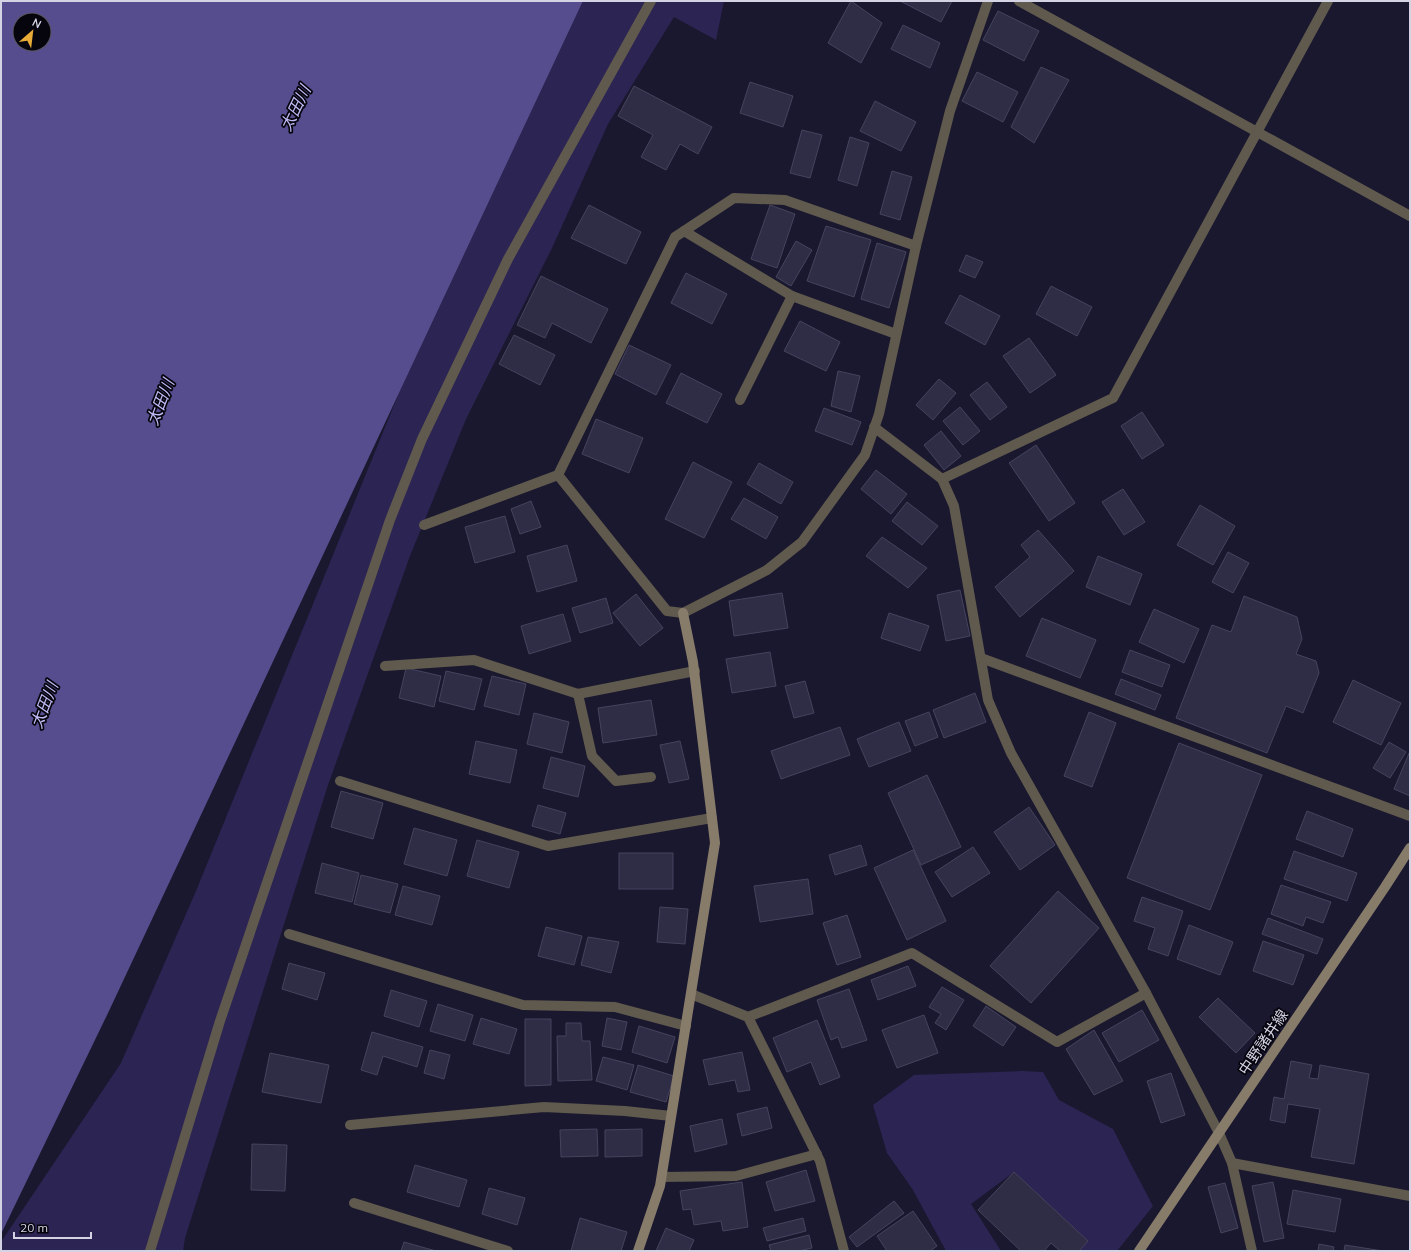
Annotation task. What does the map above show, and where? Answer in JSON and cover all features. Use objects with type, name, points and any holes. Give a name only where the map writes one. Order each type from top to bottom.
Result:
[{"type":"street","points":[[150,1251],[220,1021],[388,527],[422,439],[508,259],[651,1]]},
{"type":"street","points":[[558,475],[667,611],[683,613],[767,570],[802,542],[865,456],[879,414],[916,246],[950,111],[988,1]]},
{"type":"street","points":[[1018,1],[1410,216]]},
{"type":"street","points":[[942,479],[1113,398],[1328,1]]},
{"type":"street","points":[[424,525],[558,475],[675,237],[734,198],[786,200],[916,246]]},
{"type":"street","points":[[684,231],[792,296],[896,334]]},
{"type":"street","points":[[740,400],[792,296]]},
{"type":"street","points":[[874,427],[942,479],[954,506],[988,700],[1011,752],[1146,993],[1219,1133],[1232,1163],[1252,1251]]},
{"type":"street","points":[[638,1251],[662,1177],[715,843],[694,671],[683,613]]},
{"type":"street","points":[[981,658],[1410,816]]},
{"type":"street","points":[[385,666],[474,660],[578,694],[694,671]]},
{"type":"street","points":[[578,694],[592,756],[616,782],[651,777]]},
{"type":"street","points":[[340,781],[548,846],[712,818]]},
{"type":"street","name":"中野諸井線","points":[[1139,1251],[1410,848]]},
{"type":"street","points":[[289,934],[523,1004],[615,1007],[686,1026]]},
{"type":"street","points":[[748,1017],[912,953],[1057,1042],[1146,993]]},
{"type":"street","points":[[691,994],[748,1017],[820,1161],[844,1251]]},
{"type":"street","points":[[350,1124],[544,1107],[625,1111],[671,1116]]},
{"type":"street","points":[[662,1177],[736,1176],[817,1154]]},
{"type":"street","points":[[1232,1163],[1410,1196]]},
{"type":"street","points":[[354,1203],[508,1251]]},
{"type":"shaded area","points":[[583,1],[724,1],[716,40],[674,17],[608,124],[552,248],[466,419],[410,556],[328,785],[185,1238],[183,1251],[1,1251],[1,1242],[121,1063],[196,891],[399,393]]},
{"type":"shaded area","points":[[1022,1071],[1043,1072],[1059,1100],[1113,1129],[1153,1206],[1117,1251],[1079,1251],[1088,1241],[1014,1172],[971,1204],[1001,1251],[946,1251],[913,1190],[887,1153],[873,1105],[914,1075]]},
{"type":"water","name":"太田川","points":[[1,1],[583,1],[108,1013],[1,1234]]},
{"type":"building","points":[[851,1],[882,23],[861,63],[828,43]]},
{"type":"building","points":[[900,1],[952,1],[941,22]]},
{"type":"building","points":[[998,11],[1039,31],[1024,61],[983,40]]},
{"type":"building","points":[[903,25],[940,43],[930,68],[891,49]]},
{"type":"building","points":[[1041,67],[1069,80],[1034,143],[1011,127]]},
{"type":"building","points":[[977,72],[1018,92],[1003,122],[962,101]]},
{"type":"building","points":[[750,82],[793,96],[783,127],[740,113]]},
{"type":"building","points":[[634,86],[712,127],[698,154],[680,144],[666,170],[641,157],[653,135],[618,116]]},
{"type":"building","points":[[875,101],[916,122],[901,151],[860,131]]},
{"type":"building","points":[[802,130],[822,135],[810,178],[790,173]]},
{"type":"building","points":[[850,137],[869,143],[857,186],[838,180]]},
{"type":"building","points":[[892,171],[912,177],[900,220],[880,214]]},
{"type":"building","points":[[589,205],[641,232],[626,264],[571,238]]},
{"type":"building","points":[[770,205],[795,214],[777,268],[751,259]]},
{"type":"building","points":[[826,226],[871,240],[854,297],[807,281]]},
{"type":"building","points":[[796,241],[812,250],[791,286],[776,277]]},
{"type":"building","points":[[877,243],[906,252],[889,308],[861,299]]},
{"type":"building","points":[[966,255],[983,262],[975,278],[959,271]]},
{"type":"building","points":[[686,273],[727,294],[712,324],[671,303]]},
{"type":"building","points":[[541,276],[608,309],[591,343],[552,323],[545,338],[517,325]]},
{"type":"building","points":[[1051,286],[1092,307],[1077,336],[1036,314]]},
{"type":"building","points":[[960,295],[1000,316],[985,345],[945,323]]},
{"type":"building","points":[[800,321],[840,342],[826,371],[784,351]]},
{"type":"building","points":[[514,335],[555,355],[540,385],[499,364]]},
{"type":"building","points":[[1029,338],[1056,375],[1030,393],[1003,356]]},
{"type":"building","points":[[629,345],[671,365],[656,395],[615,374]]},
{"type":"building","points":[[838,371],[860,376],[851,412],[831,406]]},
{"type":"building","points":[[681,373],[722,394],[707,423],[666,403]]},
{"type":"building","points":[[939,379],[956,393],[933,420],[916,405]]},
{"type":"building","points":[[987,382],[1007,407],[990,420],[970,395]]},
{"type":"building","points":[[960,407],[980,431],[963,445],[943,421]]},
{"type":"building","points":[[824,408],[861,422],[852,445],[815,431]]},
{"type":"building","points":[[1142,412],[1164,445],[1142,459],[1121,426]]},
{"type":"building","points":[[596,419],[643,438],[629,473],[582,454]]},
{"type":"building","points":[[941,431],[961,456],[944,470],[924,445]]},
{"type":"building","points":[[1036,445],[1075,503],[1049,521],[1009,463]]},
{"type":"building","points":[[693,462],[732,482],[704,538],[665,519]]},
{"type":"building","points":[[759,463],[793,482],[781,504],[747,484]]},
{"type":"building","points":[[876,470],[907,494],[891,514],[861,489]]},
{"type":"building","points":[[1123,489],[1145,522],[1124,535],[1102,502]]},
{"type":"building","points":[[744,498],[778,517],[766,539],[731,519]]},
{"type":"building","points":[[531,501],[541,527],[520,534],[511,509]]},
{"type":"building","points":[[907,502],[938,526],[922,545],[892,521]]},
{"type":"building","points":[[1200,505],[1235,526],[1213,565],[1177,545]]},
{"type":"building","points":[[505,516],[515,552],[475,563],[465,527]]},
{"type":"building","points":[[1038,530],[1074,571],[1020,617],[995,587],[1030,557],[1021,545]]},
{"type":"building","points":[[882,537],[927,568],[908,588],[866,556]]},
{"type":"building","points":[[567,545],[577,581],[537,592],[527,556]]},
{"type":"building","points":[[1228,552],[1249,563],[1233,593],[1212,582]]},
{"type":"building","points":[[1098,556],[1142,574],[1130,605],[1086,587]]},
{"type":"building","points":[[960,590],[970,636],[946,641],[937,595]]},
{"type":"building","points":[[782,593],[788,628],[734,636],[729,601]]},
{"type":"building","points":[[636,594],[663,628],[640,646],[613,613]]},
{"type":"building","points":[[1244,596],[1297,617],[1302,639],[1296,654],[1316,661],[1319,673],[1303,713],[1286,706],[1267,753],[1176,718],[1212,625],[1231,632]]},
{"type":"building","points":[[606,598],[613,623],[580,633],[572,608]]},
{"type":"building","points":[[1154,609],[1199,629],[1184,663],[1139,642]]},
{"type":"building","points":[[889,613],[929,626],[920,651],[881,638]]},
{"type":"building","points":[[563,614],[571,641],[529,654],[521,626]]},
{"type":"building","points":[[1042,618],[1096,640],[1080,678],[1026,656]]},
{"type":"building","points":[[1130,650],[1170,665],[1162,687],[1122,672]]},
{"type":"building","points":[[770,652],[776,686],[732,693],[726,659]]},
{"type":"building","points":[[406,668],[441,676],[434,707],[399,698]]},
{"type":"building","points":[[446,671],[482,679],[474,710],[439,701]]},
{"type":"building","points":[[492,676],[526,684],[519,715],[484,706]]},
{"type":"building","points":[[1121,679],[1161,695],[1155,710],[1115,694]]},
{"type":"building","points":[[1353,680],[1401,703],[1381,745],[1333,722]]},
{"type":"building","points":[[805,681],[814,713],[794,718],[785,686]]},
{"type":"building","points":[[975,693],[986,722],[944,738],[933,710]]},
{"type":"building","points":[[651,700],[657,735],[603,743],[598,708]]},
{"type":"building","points":[[929,712],[938,737],[915,746],[905,721]]},
{"type":"building","points":[[1089,712],[1116,723],[1092,787],[1064,776]]},
{"type":"building","points":[[534,713],[569,722],[562,753],[527,744]]},
{"type":"building","points":[[899,722],[911,751],[869,767],[857,739]]},
{"type":"building","points":[[840,727],[850,755],[781,779],[771,751]]},
{"type":"building","points":[[476,741],[517,750],[510,783],[469,774]]},
{"type":"building","points":[[680,741],[689,779],[669,783],[660,745]]},
{"type":"building","points":[[1389,742],[1406,752],[1390,778],[1373,768]]},
{"type":"building","points":[[1179,743],[1262,775],[1210,910],[1127,878]]},
{"type":"building","points":[[1410,751],[1410,796],[1394,789]]},
{"type":"building","points":[[551,757],[585,766],[578,797],[543,788]]},
{"type":"building","points":[[927,775],[961,847],[921,865],[888,793]]},
{"type":"building","points":[[341,791],[383,803],[373,839],[331,827]]},
{"type":"building","points":[[538,805],[566,813],[560,834],[532,826]]},
{"type":"building","points":[[1029,807],[1055,845],[1020,870],[994,832]]},
{"type":"building","points":[[1307,811],[1353,829],[1343,857],[1296,839]]},
{"type":"building","points":[[414,828],[457,840],[447,876],[404,864]]},
{"type":"building","points":[[477,840],[519,852],[509,888],[467,876]]},
{"type":"building","points":[[861,845],[867,865],[835,875],[829,855]]},
{"type":"building","points":[[973,847],[990,873],[952,897],[935,872]]},
{"type":"building","points":[[913,850],[946,921],[907,940],[874,868]]},
{"type":"building","points":[[1294,851],[1357,873],[1347,901],[1284,879]]},
{"type":"building","points":[[619,853],[673,853],[673,889],[619,889]]},
{"type":"building","points":[[322,863],[359,873],[352,902],[315,893]]},
{"type":"building","points":[[361,875],[398,884],[390,913],[354,904]]},
{"type":"building","points":[[808,879],[813,914],[760,922],[754,886]]},
{"type":"building","points":[[1281,885],[1331,902],[1323,923],[1306,917],[1303,926],[1271,914]]},
{"type":"building","points":[[403,886],[440,896],[432,925],[395,915]]},
{"type":"building","points":[[1058,891],[1099,928],[1031,1003],[990,966]]},
{"type":"building","points":[[1142,897],[1183,911],[1168,956],[1148,949],[1155,928],[1134,921]]},
{"type":"building","points":[[660,907],[688,909],[685,944],[657,942]]},
{"type":"building","points":[[847,915],[861,957],[837,965],[823,923]]},
{"type":"building","points":[[1268,918],[1323,939],[1317,954],[1262,934]]},
{"type":"building","points":[[1189,925],[1233,942],[1220,975],[1177,959]]},
{"type":"building","points":[[546,927],[582,936],[574,965],[538,956]]},
{"type":"building","points":[[588,937],[619,942],[611,973],[581,965]]},
{"type":"building","points":[[1263,941],[1304,955],[1293,985],[1253,971]]},
{"type":"building","points":[[289,963],[325,973],[317,1000],[282,989]]},
{"type":"building","points":[[908,966],[916,986],[878,1000],[871,980]]},
{"type":"building","points":[[942,987],[964,1000],[946,1030],[935,1023],[941,1014],[929,1007]]},
{"type":"building","points":[[849,989],[867,1040],[842,1048],[838,1037],[831,1040],[817,1000]]},
{"type":"building","points":[[391,990],[427,1001],[419,1027],[384,1016]]},
{"type":"building","points":[[1218,998],[1255,1033],[1236,1053],[1199,1017]]},
{"type":"building","points":[[438,1004],[473,1015],[465,1041],[430,1031]]},
{"type":"building","points":[[986,1006],[1016,1027],[1003,1046],[973,1026]]},
{"type":"building","points":[[1142,1010],[1159,1040],[1119,1062],[1102,1033]]},
{"type":"building","points":[[924,1015],[938,1053],[897,1068],[882,1030]]},
{"type":"building","points":[[481,1018],[517,1029],[509,1054],[473,1044]]},
{"type":"building","points":[[607,1018],[627,1022],[621,1050],[602,1046]]},
{"type":"building","points":[[525,1019],[551,1019],[551,1085],[525,1086]]},
{"type":"building","points":[[817,1020],[840,1077],[820,1085],[811,1062],[787,1072],[773,1038]]},
{"type":"building","points":[[566,1023],[581,1023],[582,1041],[590,1041],[592,1080],[558,1081],[557,1036],[566,1036]]},
{"type":"building","points":[[639,1026],[675,1037],[667,1063],[632,1052]]},
{"type":"building","points":[[1094,1030],[1123,1081],[1094,1095],[1066,1049]]},
{"type":"building","points":[[372,1032],[423,1047],[417,1067],[383,1056],[377,1075],[361,1070]]},
{"type":"building","points":[[430,1050],[450,1055],[444,1079],[424,1073]]},
{"type":"building","points":[[742,1052],[750,1090],[738,1092],[735,1080],[709,1085],[703,1060]]},
{"type":"building","points":[[270,1053],[329,1065],[321,1103],[262,1092]]},
{"type":"building","points":[[603,1057],[634,1065],[627,1090],[596,1081]]},
{"type":"building","points":[[1291,1061],[1312,1065],[1309,1078],[1318,1079],[1320,1065],[1369,1074],[1354,1164],[1311,1157],[1320,1109],[1288,1104],[1285,1123],[1270,1120],[1274,1097],[1284,1099]]},
{"type":"building","points":[[638,1065],[674,1076],[666,1102],[630,1092]]},
{"type":"building","points":[[1171,1073],[1185,1115],[1161,1123],[1147,1081]]},
{"type":"building","points":[[767,1107],[772,1128],[742,1136],[737,1114]]},
{"type":"building","points":[[722,1119],[727,1144],[695,1152],[690,1126]]},
{"type":"building","points":[[597,1129],[598,1156],[561,1157],[560,1130]]},
{"type":"building","points":[[642,1129],[642,1156],[605,1157],[605,1130]]},
{"type":"building","points":[[252,1144],[287,1145],[285,1191],[251,1190]]},
{"type":"building","points":[[415,1165],[467,1180],[459,1207],[407,1192]]},
{"type":"building","points":[[806,1170],[815,1201],[775,1211],[766,1182]]},
{"type":"building","points":[[1014,1172],[1088,1241],[1079,1251],[1060,1251],[1051,1243],[1044,1251],[1021,1251],[978,1210]]},
{"type":"building","points":[[742,1182],[748,1227],[723,1231],[721,1221],[694,1225],[691,1209],[683,1210],[680,1191]]},
{"type":"building","points":[[1273,1182],[1284,1238],[1264,1242],[1252,1186]]},
{"type":"building","points":[[1225,1183],[1238,1228],[1221,1233],[1208,1187]]},
{"type":"building","points":[[489,1188],[525,1198],[517,1225],[482,1214]]},
{"type":"building","points":[[1293,1190],[1341,1199],[1335,1232],[1287,1224]]},
{"type":"building","points":[[894,1201],[904,1213],[857,1247],[849,1237]]},
{"type":"building","points":[[913,1211],[937,1246],[930,1251],[887,1251],[877,1236]]},
{"type":"building","points":[[580,1218],[627,1232],[621,1251],[571,1251]]},
{"type":"building","points":[[803,1218],[806,1231],[767,1241],[763,1228]]},
{"type":"building","points":[[666,1228],[694,1240],[689,1251],[656,1251]]},
{"type":"building","points":[[809,1235],[812,1248],[799,1251],[771,1251],[769,1245]]},
{"type":"building","points":[[404,1242],[436,1251],[401,1251]]},
{"type":"building","points":[[1319,1244],[1334,1247],[1333,1251],[1318,1251]]},
{"type":"building","points":[[1345,1245],[1383,1251],[1344,1251]]}]
